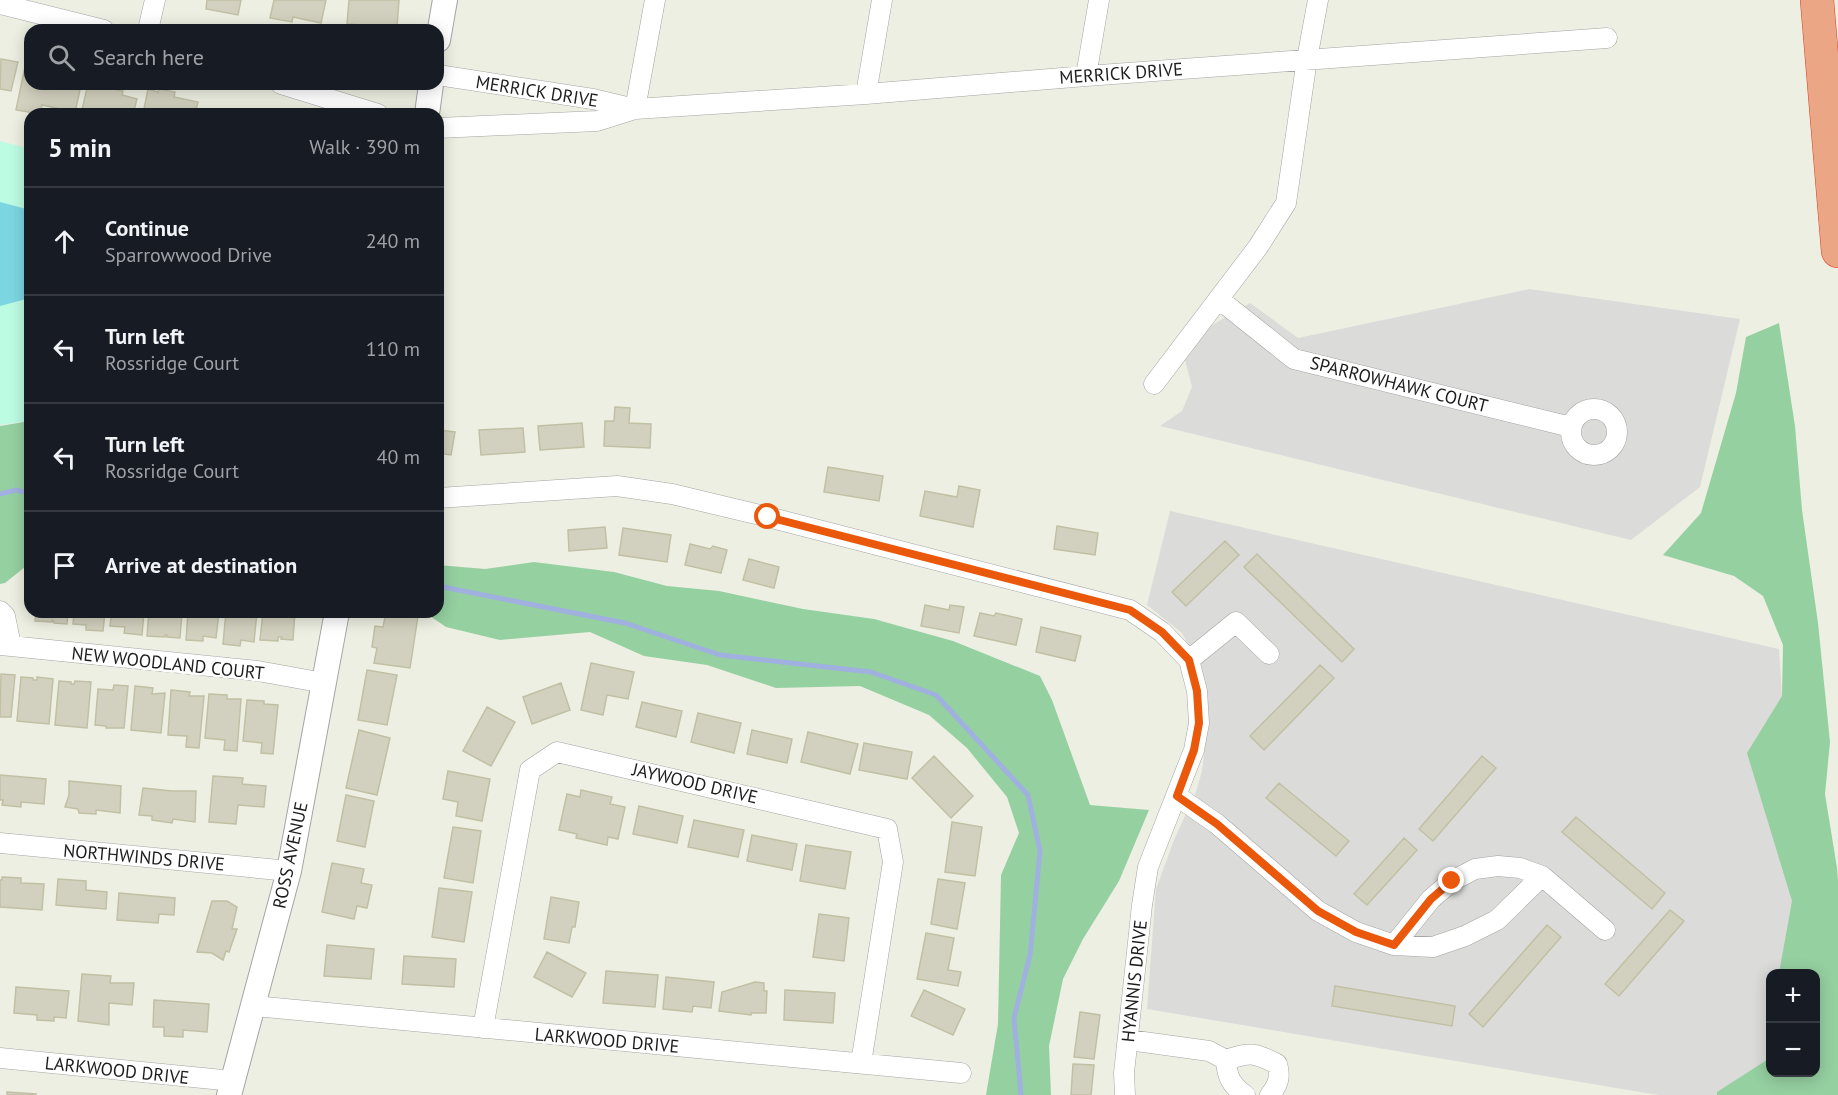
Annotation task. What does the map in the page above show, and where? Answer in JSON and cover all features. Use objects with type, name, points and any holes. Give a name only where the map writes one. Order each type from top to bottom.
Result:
[{"type":"highway","points":[[1817,0],[1838,251]]},
{"type":"street","points":[[149,24],[155,0]]},
{"type":"street","points":[[441,24],[445,0]]},
{"type":"street","points":[[635,109],[655,0]]},
{"type":"street","points":[[866,94],[882,0]]},
{"type":"street","points":[[1086,76],[1099,0]]},
{"type":"street","points":[[1154,384],[1220,300],[1286,203],[1318,0]]},
{"type":"street","points":[[0,4],[80,24]]},
{"type":"street","name":"MERRICK DRIVE","points":[[444,128],[597,121],[635,109],[866,94],[1607,38]]},
{"type":"street","name":"MERRICK DRIVE","points":[[444,76],[593,99],[635,109]]},
{"type":"street","points":[[300,90],[359,108]]},
{"type":"street","points":[[428,108],[429,90]]},
{"type":"street","name":"SPARROWHAWK COURT","points":[[1220,300],[1294,359],[1571,427]]},
{"type":"street","points":[[444,498],[616,486],[672,494],[1130,610],[1162,632],[1189,660],[1236,622],[1269,654]]},
{"type":"street","name":"NEW WOODLAND COURT","points":[[0,611],[5,616],[5,646],[260,672],[324,683]]},
{"type":"street","name":"ROSS AVENUE","points":[[231,1088],[289,871],[336,618]]},
{"type":"street","name":"HYANNIS DRIVE","points":[[1125,1095],[1124,1073],[1148,867],[1194,750],[1199,723],[1197,691],[1189,660]]},
{"type":"street","name":"JAYWOOD DRIVE","points":[[483,1028],[530,770],[557,752],[888,829],[893,862],[861,1064]]},
{"type":"street","points":[[1177,796],[1217,824],[1318,911],[1356,932],[1394,945],[1433,947],[1466,936],[1497,920],[1542,876]]},
{"type":"street","name":"NORTHWINDS DRIVE","points":[[0,843],[289,871]]},
{"type":"street","points":[[1394,945],[1431,899],[1452,881],[1475,869],[1498,867],[1520,868],[1542,876],[1605,930]]},
{"type":"street","name":"LARKWOOD DRIVE","points":[[254,1006],[961,1073]]},
{"type":"street","points":[[1129,1041],[1209,1051],[1226,1060],[1257,1053],[1277,1064],[1280,1072],[1278,1084],[1270,1095]]},
{"type":"street","name":"LARKWOOD DRIVE","points":[[0,1058],[231,1088]]},
{"type":"street","points":[[1226,1060],[1227,1074],[1233,1087],[1245,1095]]},
{"type":"shaded area","points":[[0,202],[24,208],[24,300],[0,306]]},
{"type":"shaded area","points":[[1529,289],[1740,319],[1700,487],[1631,540],[1160,426],[1182,411],[1192,387],[1185,360],[1209,327],[1250,303],[1298,338]]},
{"type":"shaded area","points":[[1170,511],[1779,649],[1799,969],[1766,969],[1766,1064],[1723,1095],[1658,1095],[1147,1009],[1156,889],[1174,840],[1196,792],[1202,771],[1209,715],[1202,670],[1182,633],[1147,605]]},
{"type":"green space","points":[[0,141],[24,147],[24,422],[0,425]]},
{"type":"green space","points":[[1779,323],[1795,426],[1802,510],[1818,623],[1830,742],[1825,794],[1838,880],[1838,1095],[1717,1095],[1717,1092],[1766,1061],[1766,1077],[1820,1077],[1820,969],[1780,969],[1792,901],[1747,753],[1782,696],[1783,645],[1763,596],[1734,576],[1663,555],[1701,513],[1736,393],[1746,337]]},
{"type":"green space","points":[[24,422],[24,568],[5,583],[0,584],[0,426]]},
{"type":"green space","points":[[534,562],[614,572],[667,586],[719,591],[803,609],[874,619],[953,641],[1040,676],[1052,700],[1090,805],[1149,810],[1119,881],[1083,939],[1063,979],[1049,1046],[1051,1095],[986,1095],[998,1024],[1001,875],[1019,833],[1007,797],[967,748],[929,715],[860,686],[776,688],[707,665],[644,656],[590,632],[500,640],[446,627],[433,618],[444,618],[444,566],[485,569]]},
{"type":"building","points":[[207,0],[241,0],[238,15],[206,9]]},
{"type":"building","points":[[274,0],[326,0],[321,23],[293,17],[292,22],[270,18]]},
{"type":"building","points":[[349,0],[399,0],[397,24],[347,24]]},
{"type":"building","points":[[1,59],[18,62],[11,91],[0,89]]},
{"type":"building","points":[[24,72],[24,90],[80,90],[76,108],[42,105],[41,108],[24,108],[24,111],[16,110]]},
{"type":"building","points":[[87,90],[118,90],[123,91],[122,95],[137,99],[135,108],[82,108]]},
{"type":"building","points":[[148,90],[175,92],[174,97],[198,102],[196,108],[144,108]]},
{"type":"building","points":[[615,407],[630,408],[629,423],[651,424],[650,448],[604,446],[605,421],[614,421]]},
{"type":"building","points":[[582,423],[584,447],[540,450],[538,426]]},
{"type":"building","points":[[523,428],[525,452],[481,455],[479,430]]},
{"type":"building","points":[[444,431],[455,432],[451,455],[444,454]]},
{"type":"building","points":[[828,467],[883,476],[879,501],[824,492]]},
{"type":"building","points":[[959,486],[980,490],[973,527],[920,516],[925,491],[957,497]]},
{"type":"building","points":[[1057,526],[1098,533],[1095,555],[1054,549]]},
{"type":"building","points":[[605,527],[607,548],[569,551],[568,530]]},
{"type":"building","points":[[623,528],[671,535],[667,562],[619,555]]},
{"type":"building","points":[[1225,541],[1239,555],[1186,606],[1172,592]]},
{"type":"building","points":[[690,544],[727,550],[721,573],[685,565]]},
{"type":"building","points":[[1257,554],[1354,649],[1342,662],[1244,567]]},
{"type":"building","points":[[749,559],[779,567],[774,588],[743,580]]},
{"type":"building","points":[[925,605],[949,610],[950,605],[964,607],[959,633],[921,626]]},
{"type":"building","points":[[980,613],[994,616],[996,613],[1022,619],[1016,645],[974,636]]},
{"type":"building","points":[[35,618],[68,618],[67,624],[54,623],[52,620],[52,622],[35,621]]},
{"type":"building","points":[[74,618],[104,618],[103,631],[86,630],[86,625],[73,624]]},
{"type":"building","points":[[111,618],[143,618],[142,635],[124,633],[125,627],[110,626]]},
{"type":"building","points":[[148,618],[182,618],[180,638],[167,637],[167,635],[165,637],[147,636]]},
{"type":"building","points":[[188,618],[218,618],[216,638],[203,636],[203,641],[186,640]]},
{"type":"building","points":[[225,618],[256,618],[254,642],[241,640],[240,646],[223,644]]},
{"type":"building","points":[[262,618],[295,618],[293,640],[278,637],[278,641],[260,640]]},
{"type":"building","points":[[385,618],[418,618],[410,668],[374,663],[377,648],[372,647],[375,626],[383,627]]},
{"type":"building","points":[[1041,627],[1081,636],[1075,661],[1036,652]]},
{"type":"building","points":[[591,663],[634,672],[628,699],[607,695],[603,715],[581,710]]},
{"type":"building","points":[[1320,665],[1334,678],[1264,750],[1250,736]]},
{"type":"building","points":[[367,670],[397,675],[387,725],[358,720]]},
{"type":"building","points":[[1,674],[15,675],[11,717],[0,717]]},
{"type":"building","points":[[21,677],[33,678],[33,680],[37,680],[37,677],[53,679],[49,724],[17,721]]},
{"type":"building","points":[[59,681],[71,682],[71,684],[75,681],[91,682],[87,728],[55,725]]},
{"type":"building","points":[[561,683],[570,710],[532,724],[523,697]]},
{"type":"building","points":[[114,685],[128,686],[124,728],[106,728],[106,726],[95,725],[98,689],[113,690]]},
{"type":"building","points":[[135,686],[153,688],[152,694],[165,693],[161,733],[131,730]]},
{"type":"building","points":[[171,690],[190,692],[189,696],[204,696],[199,748],[186,747],[187,736],[168,735]]},
{"type":"building","points":[[209,694],[227,695],[227,699],[241,699],[237,751],[224,750],[225,740],[205,738]]},
{"type":"building","points":[[247,700],[278,705],[273,754],[261,753],[262,743],[243,741]]},
{"type":"building","points":[[642,702],[682,711],[676,737],[636,727]]},
{"type":"building","points":[[487,707],[515,722],[491,766],[463,751]]},
{"type":"building","points":[[698,713],[741,723],[734,753],[691,742]]},
{"type":"building","points":[[359,730],[390,738],[377,795],[346,788]]},
{"type":"building","points":[[752,730],[792,739],[787,763],[747,754]]},
{"type":"building","points":[[808,732],[858,744],[850,774],[801,762]]},
{"type":"building","points":[[864,743],[912,752],[907,779],[859,770]]},
{"type":"building","points":[[934,756],[973,796],[951,818],[912,778]]},
{"type":"building","points":[[1482,756],[1496,768],[1433,841],[1419,829]]},
{"type":"building","points":[[448,771],[490,779],[482,821],[456,816],[458,802],[443,799]]},
{"type":"building","points":[[0,775],[46,779],[44,804],[21,802],[21,807],[2,805]]},
{"type":"building","points":[[213,776],[243,778],[242,784],[266,786],[264,807],[238,805],[236,824],[209,822]]},
{"type":"building","points":[[69,781],[121,786],[120,813],[96,810],[96,814],[79,813],[78,809],[65,807],[69,795]]},
{"type":"building","points":[[1279,783],[1349,841],[1336,856],[1266,798]]},
{"type":"building","points":[[143,788],[196,791],[195,822],[173,819],[172,823],[152,820],[152,816],[139,815]]},
{"type":"building","points":[[581,790],[612,797],[610,804],[625,807],[618,839],[608,837],[607,845],[576,838],[577,834],[559,830],[567,794],[580,797]]},
{"type":"building","points":[[346,795],[374,801],[365,847],[337,841]]},
{"type":"building","points":[[639,806],[683,816],[677,843],[633,834]]},
{"type":"building","points":[[1576,817],[1665,893],[1652,909],[1562,832]]},
{"type":"building","points":[[694,820],[744,830],[738,857],[688,847]]},
{"type":"building","points":[[952,822],[982,827],[975,876],[945,872]]},
{"type":"building","points":[[453,827],[481,831],[473,883],[444,878]]},
{"type":"building","points":[[752,835],[797,844],[792,870],[747,861]]},
{"type":"building","points":[[1404,838],[1417,850],[1367,905],[1354,894]]},
{"type":"building","points":[[806,845],[851,852],[845,889],[800,881]]},
{"type":"building","points":[[332,863],[364,869],[361,883],[372,885],[367,908],[357,906],[354,919],[322,912]]},
{"type":"building","points":[[2,877],[21,878],[21,883],[44,884],[42,910],[0,907]]},
{"type":"building","points":[[58,879],[86,881],[86,890],[107,892],[106,909],[56,905]]},
{"type":"building","points":[[938,879],[965,883],[957,929],[931,924]]},
{"type":"building","points":[[439,888],[472,892],[464,942],[432,937]]},
{"type":"building","points":[[119,893],[175,898],[174,915],[159,914],[158,923],[117,920]]},
{"type":"building","points":[[551,897],[579,902],[575,927],[572,927],[569,943],[544,939]]},
{"type":"building","points":[[212,901],[227,901],[237,907],[232,929],[237,929],[229,952],[226,951],[223,960],[212,953],[197,952]]},
{"type":"building","points":[[1670,910],[1684,921],[1619,996],[1605,984]]},
{"type":"building","points":[[819,914],[849,918],[844,961],[813,957]]},
{"type":"building","points":[[1547,925],[1561,937],[1483,1027],[1469,1014]]},
{"type":"building","points":[[926,933],[954,938],[948,970],[961,972],[958,986],[917,979]]},
{"type":"building","points":[[327,945],[374,949],[371,979],[324,976]]},
{"type":"building","points":[[547,952],[586,973],[572,997],[534,977]]},
{"type":"building","points":[[404,956],[456,959],[454,987],[402,984]]},
{"type":"building","points":[[606,971],[658,975],[655,1007],[603,1003]]},
{"type":"building","points":[[82,974],[111,976],[110,983],[134,983],[132,1005],[109,1003],[109,1025],[78,1021]]},
{"type":"building","points":[[666,977],[714,982],[711,1008],[693,1006],[692,1012],[663,1009]]},
{"type":"building","points":[[755,982],[764,983],[764,991],[767,991],[766,1013],[751,1013],[751,1015],[719,1011],[722,992]]},
{"type":"building","points":[[1335,986],[1455,1006],[1452,1026],[1332,1006]]},
{"type":"building","points":[[16,987],[69,991],[66,1018],[54,1017],[54,1021],[37,1020],[37,1015],[14,1013]]},
{"type":"building","points":[[785,990],[835,993],[833,1023],[784,1020]]},
{"type":"building","points":[[924,990],[965,1009],[953,1035],[911,1016]]},
{"type":"building","points":[[154,1000],[209,1004],[207,1032],[183,1030],[183,1037],[164,1036],[164,1027],[153,1027]]},
{"type":"building","points":[[1080,1012],[1100,1015],[1094,1059],[1074,1057]]},
{"type":"building","points":[[1073,1064],[1094,1065],[1091,1095],[1071,1095]]},
{"type":"building","points":[[7,1092],[36,1094],[36,1095],[7,1095]]},
{"type":"waterway","points":[[0,494],[16,490],[24,492]]},
{"type":"waterway","points":[[444,587],[625,623],[720,655],[871,672],[936,695],[1028,795],[1040,851],[1030,955],[1014,1018],[1021,1095]]},
{"type":"route","points":[[768,517],[1130,610],[1162,632],[1189,660],[1197,691],[1199,723],[1194,750],[1177,796],[1217,824],[1318,911],[1356,932],[1394,945],[1431,899],[1452,881]]}]
